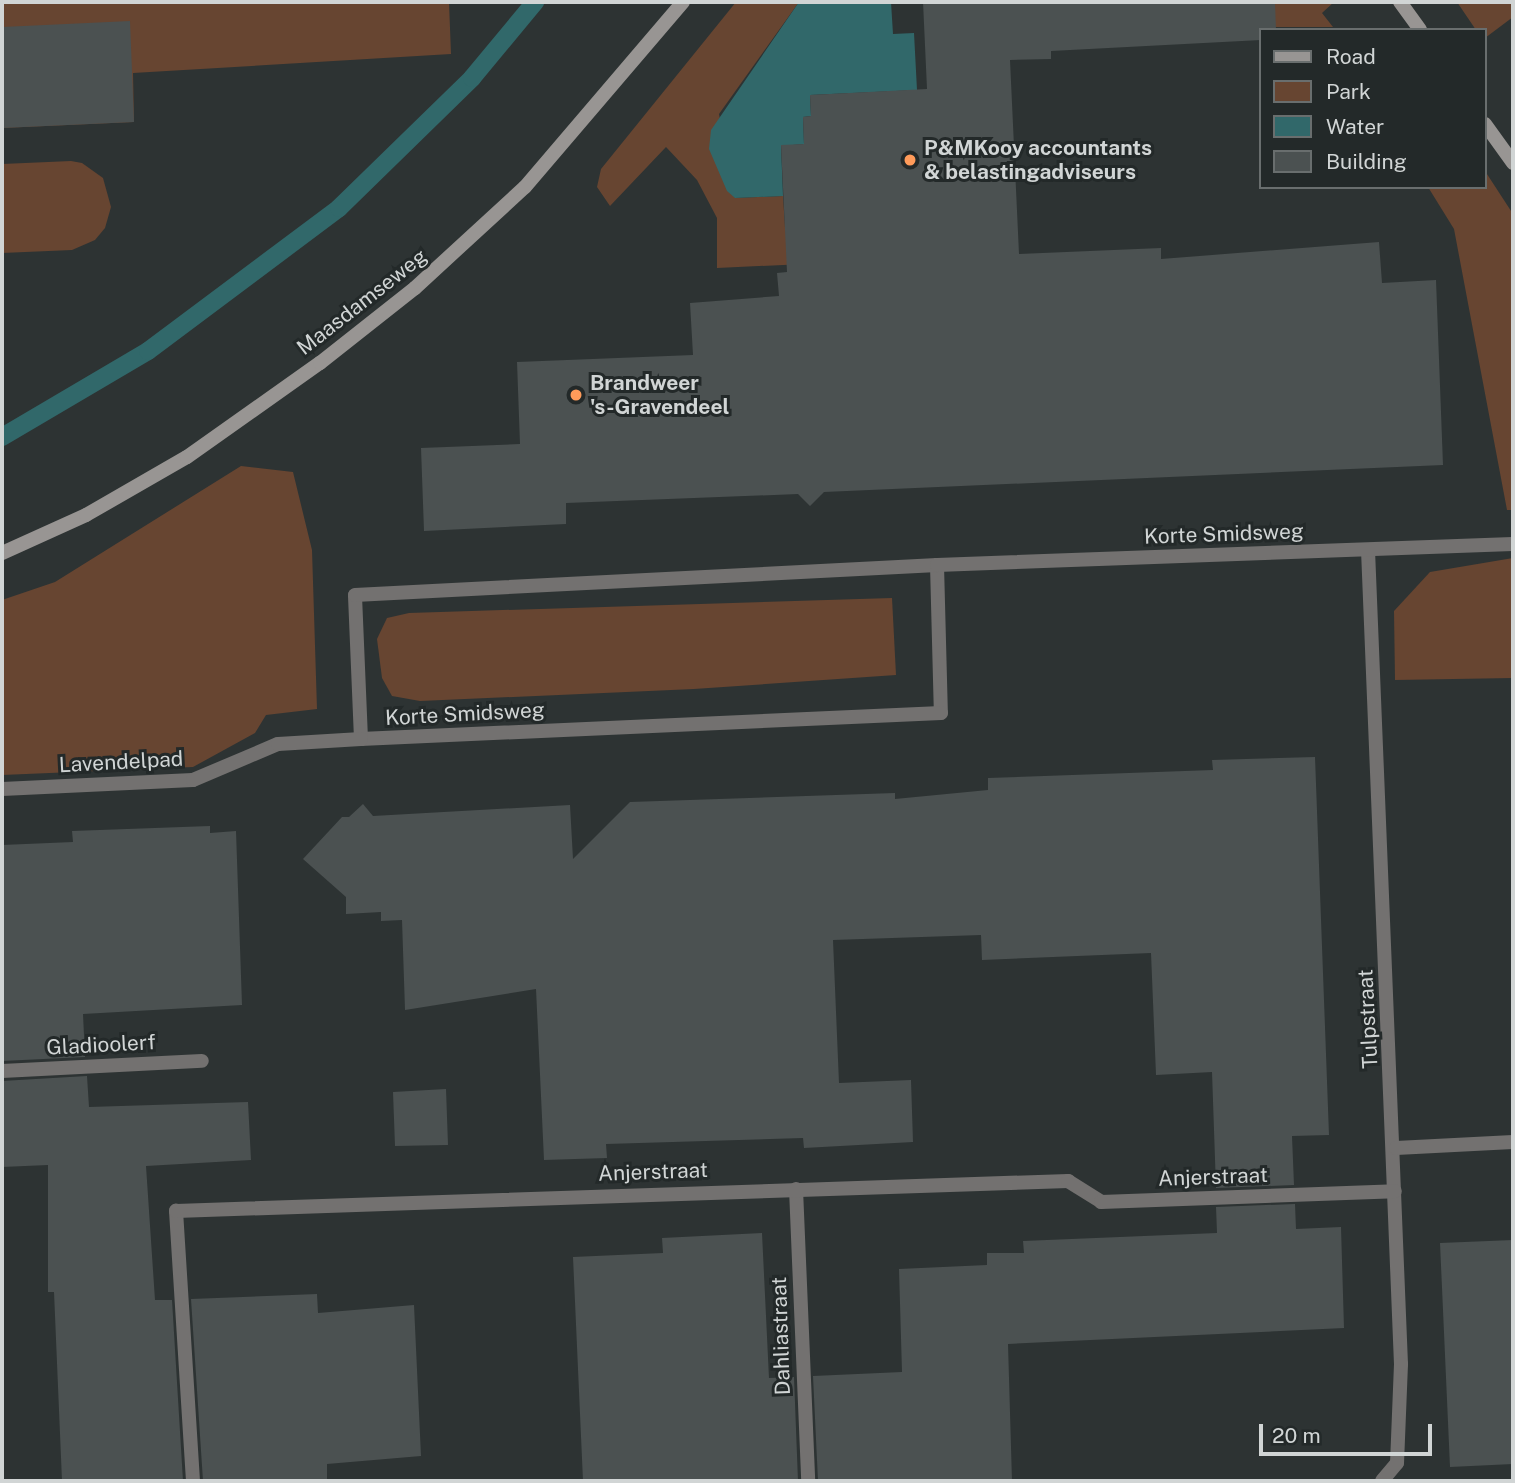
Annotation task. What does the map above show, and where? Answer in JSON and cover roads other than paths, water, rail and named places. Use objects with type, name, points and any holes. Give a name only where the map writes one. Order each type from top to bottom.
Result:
[{"type":"street","name":"Maasdamseweg","points":[[2,553],[86,515],[187,457],[393,306],[525,187],[684,2]]},
{"type":"street","points":[[1399,2],[1418,28]]},
{"type":"street","points":[[1487,127],[1513,163]]},
{"type":"street","name":"Korte Smidsweg","points":[[937,565],[941,713],[361,739],[355,595],[937,565],[1513,544]]},
{"type":"street","name":"Tulpstraat","points":[[1368,550],[1396,1148],[1401,1364],[1397,1463],[1382,1481]]},
{"type":"street","name":"Lavendelpad","points":[[2,789],[194,780],[278,744],[361,739]]},
{"type":"street","name":"Gladioolerf","points":[[2,1071],[202,1061]]},
{"type":"street","points":[[1396,1148],[1513,1142]]},
{"type":"street","name":"Anjerstraat","points":[[193,1481],[176,1211],[1068,1181],[1101,1202],[1395,1191]]},
{"type":"street","name":"Dahliastraat","points":[[796,1189],[808,1481]]},
{"type":"water","points":[[799,2],[891,2],[893,34],[914,33],[917,90],[810,95],[811,116],[803,117],[804,144],[781,146],[783,196],[735,198],[727,191],[709,149],[711,130]]},
{"type":"waterway","points":[[2,437],[148,351],[339,208],[472,78],[535,2]]},
{"type":"place","name":"P&MKooy accountants & belastingadviseurs","points":[[910,160]]},
{"type":"place","name":"Brandweer 's-Gravendeel","points":[[576,395]]}]
